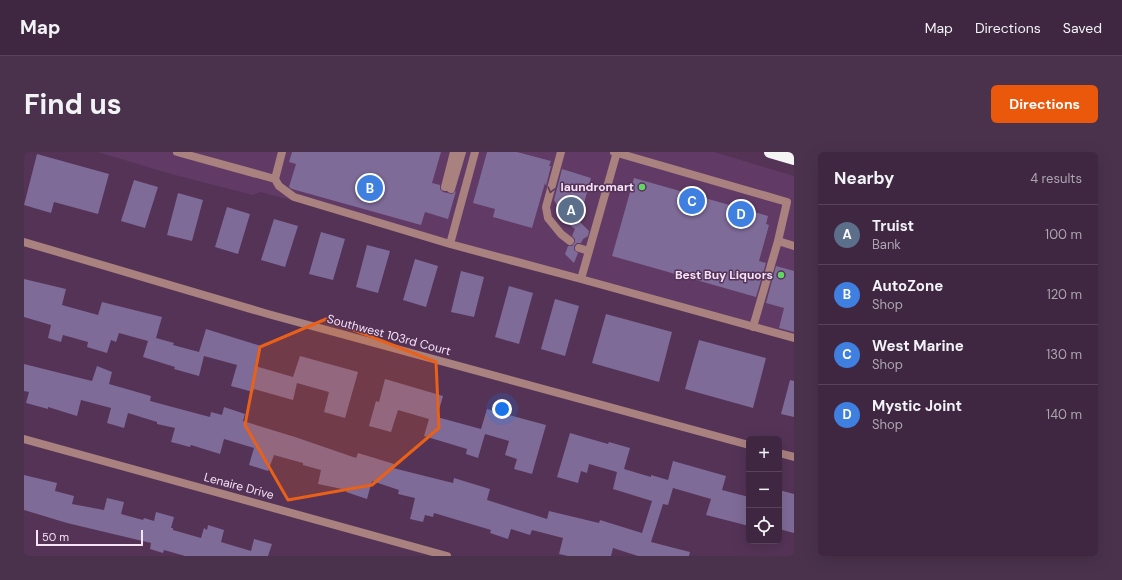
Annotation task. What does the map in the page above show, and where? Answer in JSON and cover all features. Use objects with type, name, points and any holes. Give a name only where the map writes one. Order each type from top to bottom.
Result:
[{"type":"highway","points":[[770,152],[794,159]]},
{"type":"street","points":[[177,152],[275,180],[294,197],[450,244],[794,338]]},
{"type":"street","points":[[275,180],[282,152]]},
{"type":"street","points":[[454,152],[448,188],[462,152]]},
{"type":"street","points":[[450,244],[475,152]]},
{"type":"street","points":[[561,152],[546,207],[548,218],[570,241]]},
{"type":"street","points":[[581,279],[616,152],[791,203],[778,241],[753,327]]},
{"type":"street","points":[[778,241],[794,246]]},
{"type":"street","name":"Southwest 103rd Court","points":[[24,242],[276,316],[746,444]]},
{"type":"street","points":[[580,248],[589,251]]},
{"type":"street","name":"Lenaire Drive","points":[[24,439],[447,556]]},
{"type":"street","points":[[782,454],[794,457]]},
{"type":"highlighted area","points":[[326,319],[436,362],[439,428],[372,485],[288,500],[245,425],[260,347]]},
{"type":"shaded area","points":[[98,152],[714,152],[794,176],[794,334],[586,276],[260,192],[253,195],[171,174]]},
{"type":"building","points":[[292,152],[441,152],[432,183],[440,185],[440,189],[443,192],[452,194],[456,191],[448,219],[425,212],[421,225],[292,189],[289,187],[296,164],[289,162]]},
{"type":"building","points":[[487,152],[517,152],[551,161],[546,186],[545,183],[532,228],[493,217],[495,209],[473,203]]},
{"type":"building","points":[[37,154],[109,174],[98,214],[54,202],[51,213],[24,205]]},
{"type":"building","points":[[562,169],[591,178],[579,221],[589,231],[588,236],[583,239],[581,243],[577,243],[574,246],[574,250],[578,253],[574,263],[565,254],[568,246],[572,246],[575,242],[575,239],[572,236],[575,229],[566,222],[554,200]]},
{"type":"building","points":[[634,178],[768,216],[766,224],[769,225],[759,261],[766,263],[756,297],[612,256]]},
{"type":"building","points":[[134,180],[158,187],[145,228],[121,221]]},
{"type":"building","points":[[178,193],[203,200],[192,241],[167,235]]},
{"type":"building","points":[[227,207],[250,214],[238,254],[215,247]]},
{"type":"building","points":[[274,219],[298,226],[285,267],[261,260]]},
{"type":"building","points":[[321,232],[345,239],[333,280],[309,274]]},
{"type":"building","points":[[367,245],[390,251],[378,293],[356,287]]},
{"type":"building","points":[[415,259],[438,266],[426,307],[403,300]]},
{"type":"building","points":[[776,266],[794,271],[794,332],[779,328],[784,308],[766,303]]},
{"type":"building","points":[[461,271],[484,277],[474,317],[451,312]]},
{"type":"building","points":[[24,279],[66,289],[62,305],[98,315],[102,302],[162,317],[156,338],[174,343],[173,345],[199,352],[206,329],[261,346],[255,366],[293,377],[300,356],[358,372],[345,418],[324,412],[329,392],[297,383],[293,400],[254,389],[253,392],[231,386],[237,365],[204,356],[199,376],[174,369],[175,367],[143,357],[148,341],[119,333],[116,342],[111,340],[107,353],[87,347],[88,342],[63,335],[61,342],[48,338],[51,325],[24,317]]},
{"type":"building","points":[[509,286],[533,293],[519,344],[495,337]]},
{"type":"building","points":[[555,299],[579,306],[565,356],[541,349]]},
{"type":"building","points":[[606,314],[672,332],[659,382],[592,363]]},
{"type":"building","points":[[699,340],[766,358],[753,408],[685,389]]},
{"type":"building","points":[[24,364],[92,381],[97,366],[112,372],[109,384],[151,396],[150,401],[210,417],[211,412],[222,415],[224,407],[245,414],[243,421],[356,458],[358,453],[394,464],[393,468],[453,483],[454,478],[490,489],[487,500],[547,519],[549,511],[599,523],[600,520],[642,533],[652,501],[613,489],[617,472],[589,464],[587,473],[581,471],[578,483],[557,477],[570,433],[608,444],[609,442],[630,448],[624,469],[651,477],[651,475],[668,480],[673,461],[726,476],[722,490],[746,496],[746,525],[706,515],[711,499],[673,488],[668,505],[663,504],[651,542],[690,552],[689,556],[638,556],[613,548],[611,556],[568,556],[559,554],[563,538],[532,530],[530,535],[511,529],[508,539],[490,533],[491,530],[434,513],[433,517],[425,515],[423,522],[410,519],[415,498],[398,494],[399,490],[372,481],[367,499],[346,492],[347,490],[318,484],[321,470],[303,465],[303,463],[274,455],[268,471],[249,465],[254,448],[224,439],[220,454],[191,445],[190,447],[171,442],[175,428],[157,424],[157,422],[128,413],[124,428],[107,423],[111,408],[81,400],[77,416],[48,407],[48,409],[26,403],[29,392],[24,391]]},
{"type":"building","points":[[385,379],[443,396],[437,417],[481,429],[487,409],[546,425],[532,474],[514,469],[517,459],[505,455],[509,441],[485,434],[478,458],[466,454],[467,449],[424,436],[429,419],[398,410],[391,432],[369,426],[376,401],[379,402]]},
{"type":"building","points":[[790,380],[794,381],[794,417],[781,414]]},
{"type":"building","points":[[24,475],[57,483],[55,491],[74,496],[72,504],[104,510],[107,498],[124,502],[121,514],[143,520],[144,518],[154,521],[156,512],[174,517],[171,528],[173,528],[173,530],[201,538],[204,528],[207,530],[208,525],[224,530],[221,542],[251,551],[254,539],[272,544],[268,556],[185,556],[164,550],[163,553],[150,549],[151,543],[67,523],[24,510]]},
{"type":"building","points":[[782,491],[794,494],[794,533],[782,530]]},
{"type":"place","name":"laundromart","points":[[642,187]]},
{"type":"place","name":"AutoZone","points":[[370,188]]},
{"type":"place","name":"West Marine","points":[[692,201]]},
{"type":"place","name":"Truist","points":[[571,210]]},
{"type":"place","name":"Mystic Joint","points":[[741,214]]},
{"type":"place","name":"Best Buy Liquors","points":[[781,275]]}]
